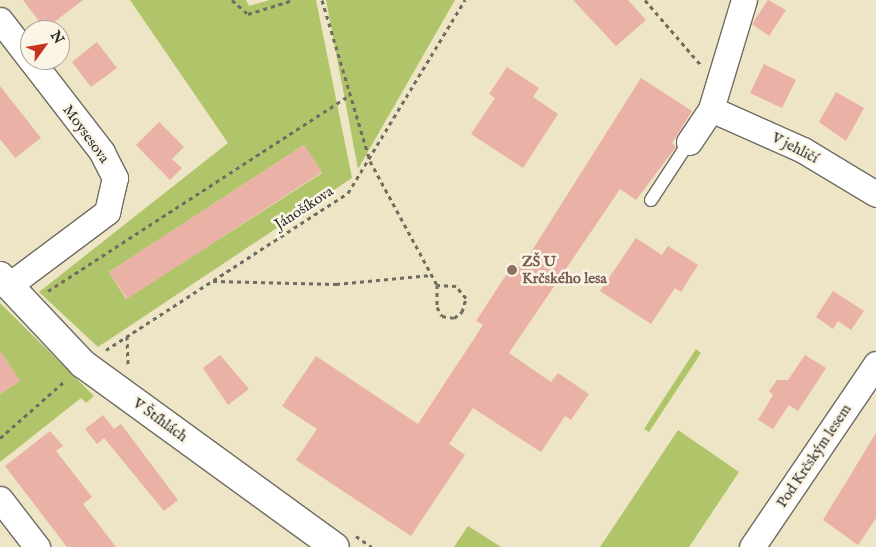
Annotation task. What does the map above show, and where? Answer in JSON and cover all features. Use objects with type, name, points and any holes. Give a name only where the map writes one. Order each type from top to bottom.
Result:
[{"type":"street","points":[[689,142],[711,109],[744,0]]},
{"type":"street","name":"Moysesova","points":[[0,20],[20,47]]},
{"type":"street","name":"Moysesova","points":[[4,281],[107,212],[115,178],[102,152],[38,70]]},
{"type":"street","name":"V jehličí","points":[[711,109],[803,150],[876,194]]},
{"type":"street","name":"V Štíhlách","points":[[4,281],[76,371],[335,547]]},
{"type":"street","name":"Pod Krčským lesem","points":[[752,547],[876,364]]},
{"type":"street","points":[[0,499],[37,547]]},
{"type":"lane","points":[[650,200],[689,142]]},
{"type":"path","points":[[232,0],[248,14],[293,0]]},
{"type":"path","points":[[322,0],[370,161],[437,285],[437,307],[442,316],[454,318],[462,312],[466,298],[456,286],[437,285]]},
{"type":"path","name":"Jánošíkova","points":[[0,438],[76,371],[348,193],[370,161],[465,0]]},
{"type":"path","points":[[645,0],[718,85]]},
{"type":"path","points":[[48,291],[350,95]]},
{"type":"path","points":[[213,281],[336,284],[431,275]]},
{"type":"green space","points":[[130,0],[246,0],[249,6],[270,0],[316,0],[352,178],[98,347],[39,292],[228,143]],"holes":[[[304,145],[322,173],[126,299],[109,272]]]},
{"type":"green space","points":[[326,0],[455,0],[358,169]]},
{"type":"green space","points":[[0,303],[94,396],[86,403],[81,398],[0,462],[0,394],[20,381],[0,351]]},
{"type":"green space","points":[[696,349],[701,353],[649,432],[644,429]]},
{"type":"green space","points":[[678,430],[739,472],[689,547],[600,547]]},
{"type":"green space","points":[[468,526],[501,547],[454,547]]},
{"type":"building","points":[[23,0],[83,0],[57,20],[38,20]]},
{"type":"building","points":[[573,0],[628,0],[646,20],[616,46]]},
{"type":"building","points":[[768,0],[786,10],[769,36],[752,24]]},
{"type":"building","points":[[97,42],[117,68],[91,87],[72,62]]},
{"type":"building","points":[[764,64],[796,80],[782,108],[750,93]]},
{"type":"building","points":[[507,67],[539,88],[533,97],[558,114],[523,168],[471,134],[495,98],[489,94]]},
{"type":"building","points":[[641,78],[692,111],[672,143],[676,147],[636,200],[620,189],[509,353],[551,382],[558,373],[589,394],[571,420],[565,416],[541,452],[473,408],[449,444],[465,455],[411,536],[296,460],[317,429],[282,406],[316,356],[418,424],[483,325],[476,321],[514,263],[521,268]]},
{"type":"building","points":[[0,86],[41,138],[15,158],[0,139]]},
{"type":"building","points":[[836,92],[864,108],[846,141],[819,122]]},
{"type":"building","points":[[159,122],[184,147],[172,159],[182,168],[170,180],[136,145]]},
{"type":"building","points":[[304,145],[322,172],[127,299],[109,272]]},
{"type":"building","points":[[636,238],[662,255],[668,246],[698,265],[681,292],[675,288],[651,324],[600,291]]},
{"type":"building","points":[[833,291],[864,311],[851,330],[838,321],[833,329],[816,317]]},
{"type":"building","points":[[0,351],[20,381],[0,394]]},
{"type":"building","points":[[220,355],[249,389],[228,405],[203,368]]},
{"type":"building","points":[[805,355],[826,368],[798,411],[789,405],[773,429],[758,420],[773,395],[769,391],[777,380],[788,380]]},
{"type":"building","points":[[103,415],[114,429],[121,424],[178,500],[164,511],[104,438],[97,444],[85,429]]},
{"type":"building","points":[[50,431],[63,446],[56,451],[92,497],[83,504],[116,547],[67,547],[5,466]]},
{"type":"building","points":[[876,433],[876,518],[858,545],[823,520]]},
{"type":"place","name":"ZŠ U Krčského lesa","points":[[512,270]]}]
